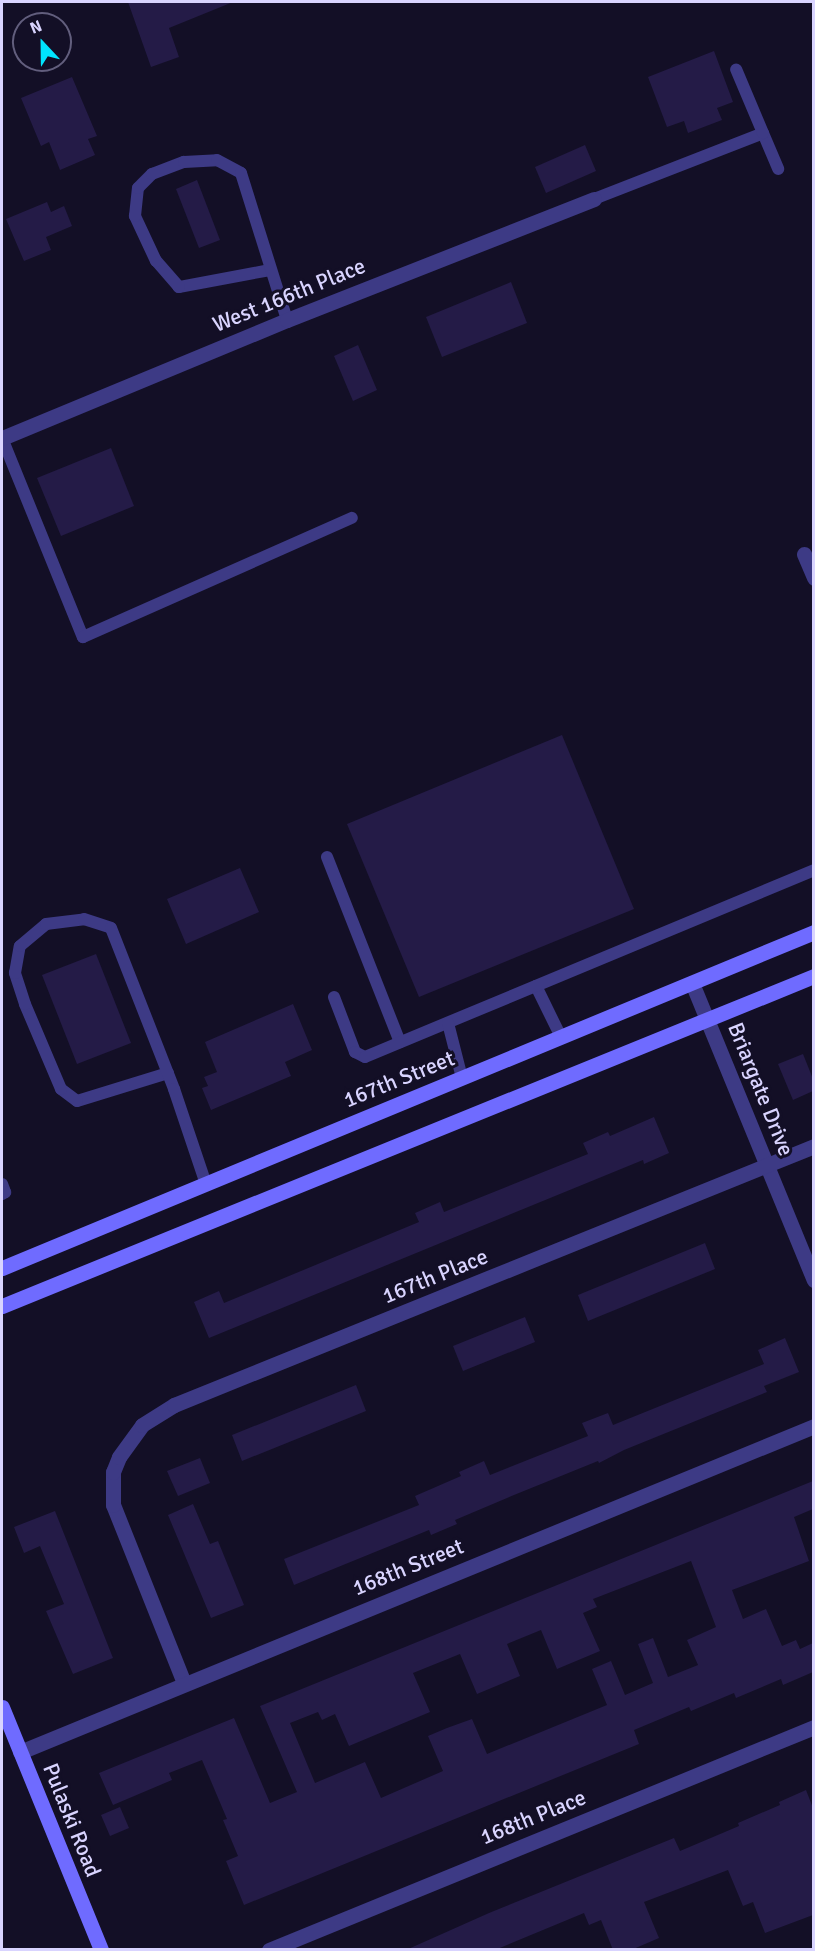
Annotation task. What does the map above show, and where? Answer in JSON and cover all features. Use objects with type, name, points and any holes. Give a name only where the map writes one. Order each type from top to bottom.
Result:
[{"type":"main road","name":"167th Street","points":[[2,1268],[813,932]]},
{"type":"main road","points":[[2,1306],[813,976]]},
{"type":"main road","name":"Pulaski Road","points":[[2,1707],[101,1950]]},
{"type":"street","name":"West 166th Place","points":[[2,438],[287,320],[594,199]]},
{"type":"street","points":[[804,554],[813,578]]},
{"type":"street","name":"Briargate Drive","points":[[692,983],[813,1280]]},
{"type":"street","name":"167th Place","points":[[184,1683],[113,1505],[113,1472],[127,1442],[142,1425],[174,1405],[813,1146]]},
{"type":"street","name":"168th Street","points":[[20,1752],[813,1426]]},
{"type":"street","name":"168th Place","points":[[269,1950],[813,1727]]},
{"type":"lane","points":[[736,69],[778,169]]},
{"type":"lane","points":[[594,199],[763,132]]},
{"type":"lane","points":[[270,270],[180,287],[156,261],[135,216],[138,188],[153,174],[184,162],[216,160],[241,173],[287,320]]},
{"type":"lane","points":[[2,438],[83,637],[352,518]]},
{"type":"lane","points":[[327,857],[400,1042]]},
{"type":"lane","points":[[334,997],[355,1052],[365,1057],[813,870]]},
{"type":"lane","points":[[168,1073],[77,1101],[61,1089],[25,1004],[15,974],[20,946],[45,924],[84,919],[111,928],[168,1073],[206,1184]]},
{"type":"lane","points":[[536,986],[561,1037]]},
{"type":"lane","points":[[448,1023],[462,1078]]},
{"type":"lane","points":[[2,1184],[5,1192],[2,1194]]},
{"type":"building","points":[[128,2],[233,2],[169,28],[179,57],[151,67]]},
{"type":"building","points":[[714,51],[733,102],[717,108],[722,120],[688,133],[684,121],[667,127],[648,77]]},
{"type":"building","points":[[72,77],[97,136],[88,139],[95,155],[60,170],[49,142],[41,146],[21,98]]},
{"type":"building","points":[[585,145],[596,171],[546,193],[535,167]]},
{"type":"building","points":[[197,180],[220,240],[199,248],[176,189]]},
{"type":"building","points":[[47,202],[51,212],[64,206],[72,226],[46,237],[51,250],[24,261],[6,219]]},
{"type":"building","points":[[511,282],[527,323],[442,357],[426,317]]},
{"type":"building","points":[[358,345],[377,390],[353,401],[334,356]]},
{"type":"building","points":[[111,448],[134,506],[61,536],[37,478]]},
{"type":"building","points":[[562,735],[634,909],[419,997],[347,824]]},
{"type":"building","points":[[240,868],[259,912],[186,944],[167,899]]},
{"type":"building","points":[[96,954],[131,1043],[77,1064],[42,975]]},
{"type":"building","points":[[293,1004],[312,1050],[285,1062],[291,1076],[211,1110],[202,1088],[208,1086],[204,1077],[217,1072],[205,1042]]},
{"type":"building","points":[[803,1054],[813,1079],[813,1091],[793,1100],[778,1064]]},
{"type":"building","points":[[654,1117],[669,1153],[644,1164],[643,1160],[209,1338],[194,1302],[219,1291],[224,1303],[419,1222],[415,1213],[440,1202],[444,1212],[588,1154],[583,1143],[608,1132],[610,1136]]},
{"type":"building","points":[[705,1243],[715,1269],[588,1321],[578,1295]]},
{"type":"building","points":[[525,1317],[535,1342],[463,1371],[453,1346]]},
{"type":"building","points":[[785,1338],[799,1372],[764,1386],[767,1392],[624,1450],[599,1463],[598,1461],[455,1520],[457,1524],[431,1535],[429,1530],[294,1585],[284,1559],[419,1505],[415,1496],[461,1476],[459,1472],[484,1461],[490,1475],[588,1436],[582,1423],[608,1413],[613,1425],[764,1364],[758,1350]]},
{"type":"building","points":[[356,1385],[366,1411],[242,1461],[232,1435]]},
{"type":"building","points":[[200,1458],[210,1483],[178,1496],[167,1471]]},
{"type":"building","points":[[813,1481],[813,1509],[794,1517],[809,1561],[732,1590],[743,1619],[766,1609],[782,1646],[796,1640],[800,1649],[813,1643],[813,1672],[783,1685],[781,1679],[736,1698],[734,1693],[691,1711],[689,1707],[634,1730],[639,1744],[244,1905],[226,1861],[238,1856],[223,1820],[227,1819],[202,1760],[169,1773],[172,1780],[113,1805],[99,1773],[234,1718],[270,1803],[297,1792],[260,1706]],"holes":[[[691,1561],[716,1627],[687,1640],[698,1665],[668,1677],[653,1638],[638,1644],[653,1683],[625,1695],[611,1661],[592,1669],[607,1705],[487,1754],[472,1719],[428,1736],[443,1771],[381,1798],[365,1762],[315,1783],[290,1723],[318,1712],[322,1720],[335,1714],[349,1746],[430,1712],[413,1673],[460,1654],[477,1694],[520,1676],[507,1644],[541,1630],[557,1669],[600,1651],[583,1613],[597,1607],[593,1599]]]},
{"type":"building","points":[[193,1504],[210,1544],[218,1541],[244,1605],[211,1618],[168,1515]]},
{"type":"building","points":[[55,1511],[113,1658],[73,1674],[46,1611],[64,1604],[40,1546],[24,1553],[14,1527]]},
{"type":"building","points":[[806,1790],[813,1808],[813,1915],[765,1933],[753,1902],[743,1906],[728,1870],[644,1902],[659,1938],[631,1950],[613,1950],[601,1920],[589,1925],[584,1913],[495,1950],[406,1950],[489,1913],[674,1838],[680,1851],[739,1826],[738,1823],[780,1805],[779,1802]]},
{"type":"building","points":[[120,1807],[129,1828],[110,1836],[101,1815]]}]
